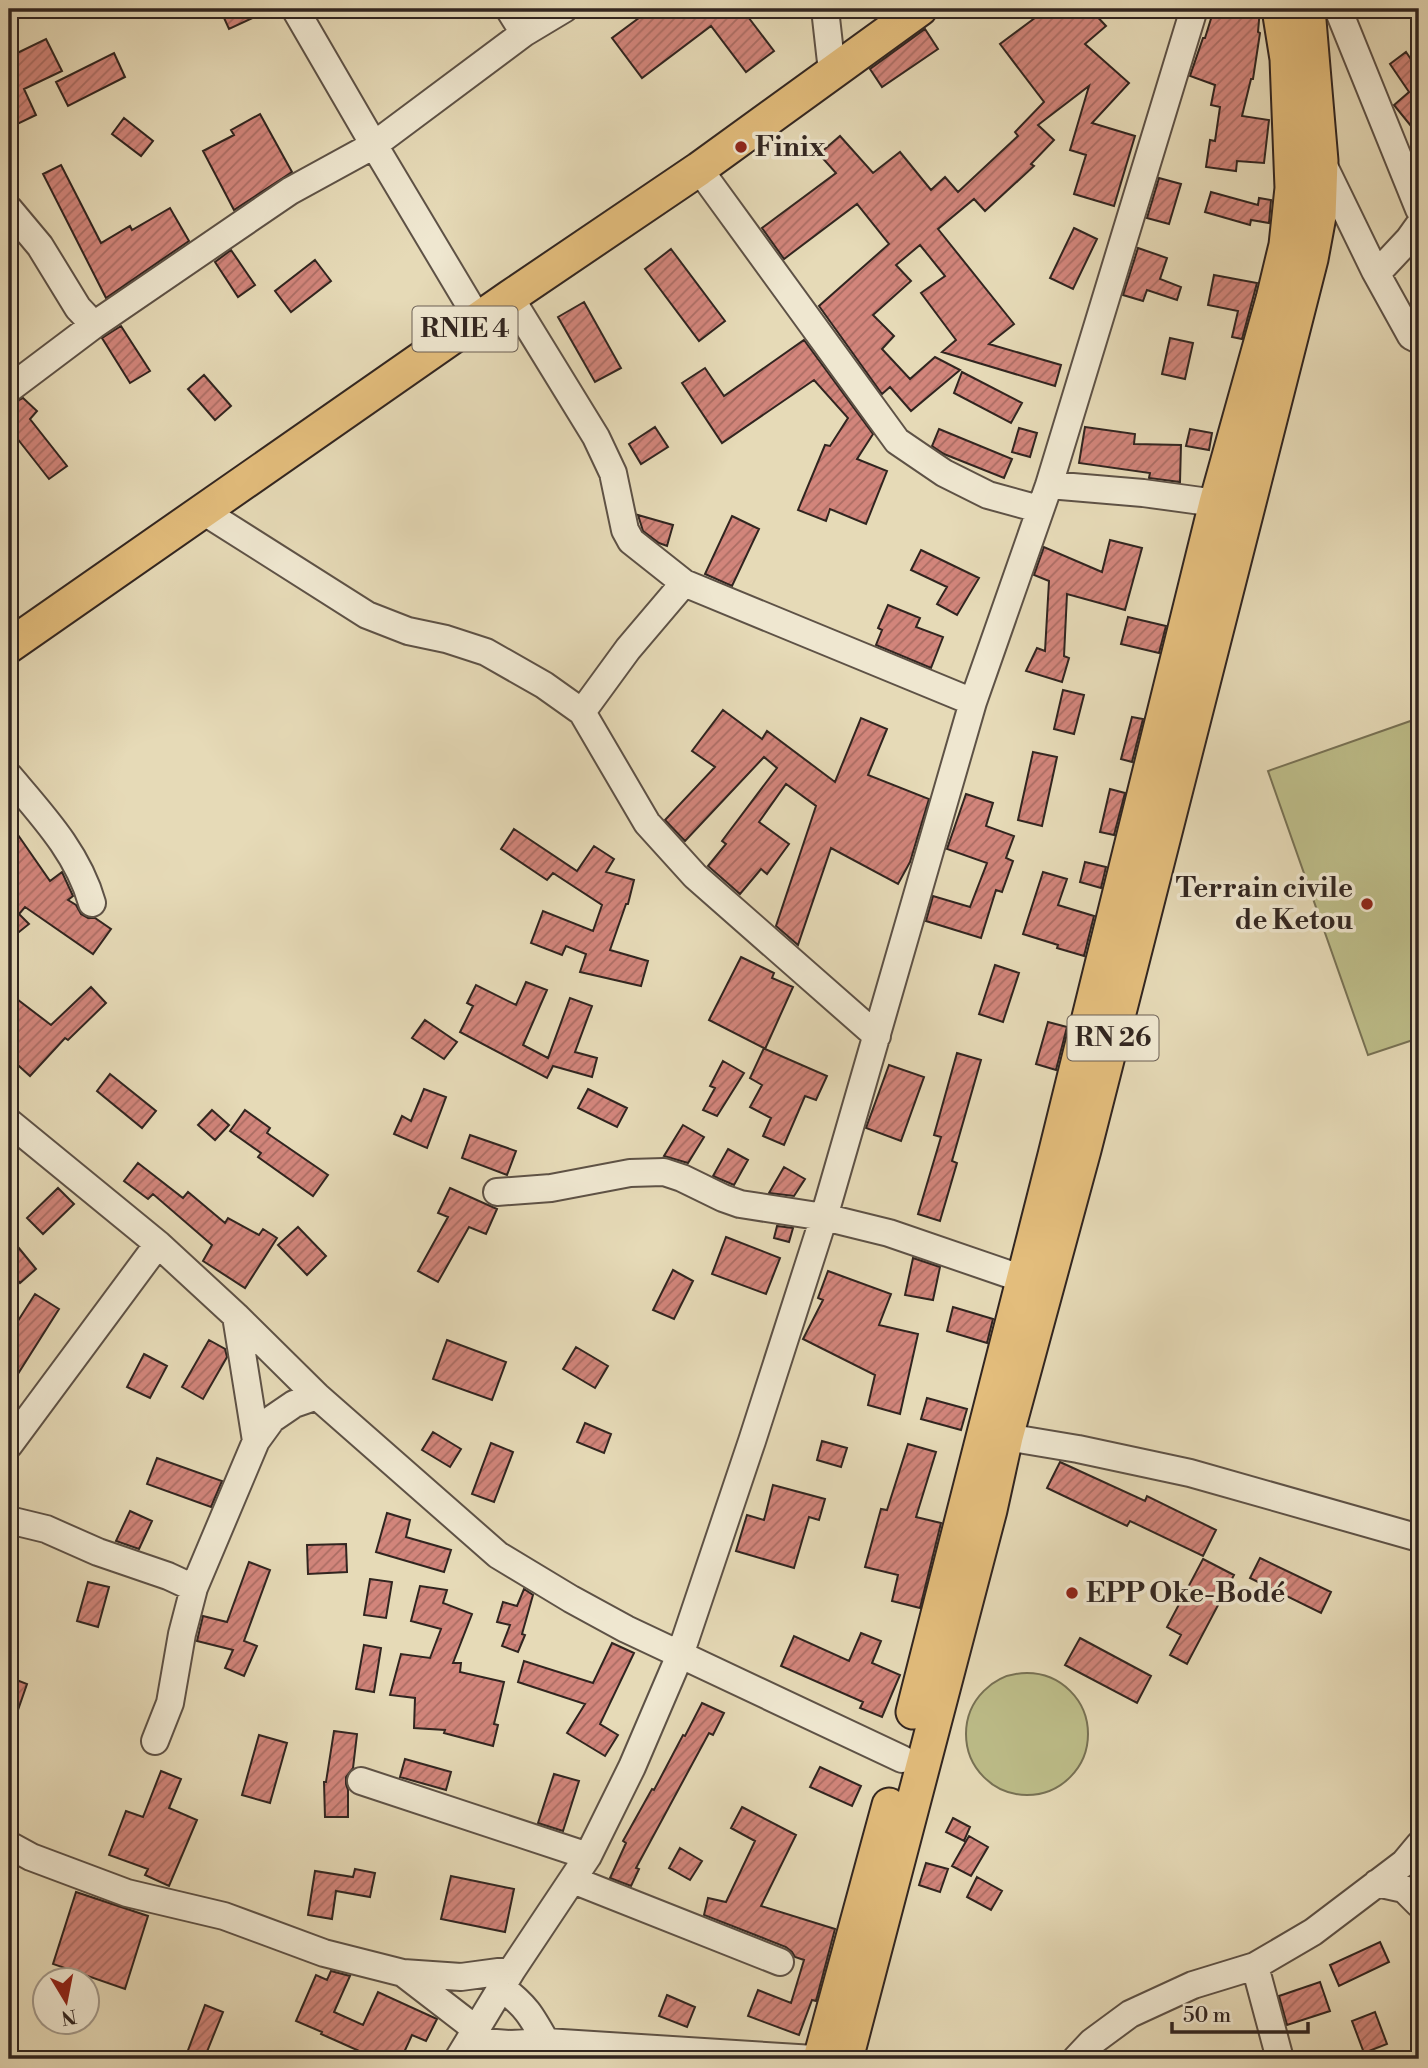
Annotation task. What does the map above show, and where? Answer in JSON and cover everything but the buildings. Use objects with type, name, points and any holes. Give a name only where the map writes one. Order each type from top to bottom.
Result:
[{"type":"main road","name":"RNIE 4","points":[[9,646],[510,297],[699,169],[920,9]]},
{"type":"main road","name":"RN 26","points":[[820,2059],[902,1759],[1062,1128],[1216,503],[1286,245],[1292,188],[1287,59],[1279,9]]},
{"type":"main road","name":"RN 26","points":[[846,2059],[990,1510],[1006,1437],[1084,1150],[1311,258],[1319,216],[1321,161],[1308,9]]},
{"type":"street","points":[[295,9],[478,320]]},
{"type":"street","points":[[509,9],[524,33]]},
{"type":"street","points":[[9,389],[94,325],[290,191],[374,145],[524,33],[564,9]]},
{"type":"street","points":[[825,9],[832,71]]},
{"type":"street","points":[[468,2043],[507,1978],[588,1856],[632,1767],[680,1655],[824,1217],[973,702],[1049,485],[1194,9]]},
{"type":"street","points":[[1338,9],[1419,209]]},
{"type":"street","points":[[1321,161],[1375,271],[1411,335],[1419,340]]},
{"type":"street","points":[[699,169],[897,441],[944,474],[988,495],[1039,509]]},
{"type":"street","points":[[9,209],[40,246],[78,308],[94,325]]},
{"type":"street","points":[[1375,271],[1381,269],[1419,225]]},
{"type":"street","points":[[510,297],[596,437],[613,473],[627,536],[631,541],[684,583],[973,702]]},
{"type":"street","points":[[1049,485],[1143,493],[1216,503]]},
{"type":"street","points":[[203,512],[367,615],[408,631],[446,639],[486,652],[544,685],[582,712],[647,823],[695,876],[877,1037]]},
{"type":"street","points":[[582,712],[628,649],[684,583]]},
{"type":"street","points":[[9,776],[75,860],[87,884],[92,903]]},
{"type":"street","points":[[9,1122],[158,1244],[317,1396],[498,1555],[571,1599],[680,1655],[902,1759]]},
{"type":"street","points":[[497,1192],[551,1188],[630,1173],[664,1172],[740,1204],[824,1217],[889,1233],[1023,1279]]},
{"type":"street","points":[[9,1445],[158,1244]]},
{"type":"street","points":[[236,1316],[256,1441]]},
{"type":"street","points":[[155,1741],[170,1703],[182,1634],[194,1588],[256,1441],[272,1419],[294,1404],[317,1396]]},
{"type":"street","points":[[1006,1437],[1078,1448],[1189,1473],[1419,1538]]},
{"type":"street","points":[[9,1520],[46,1529],[98,1552],[168,1576],[194,1588]]},
{"type":"street","points":[[361,1782],[588,1856]]},
{"type":"street","points":[[9,1845],[31,1857],[127,1893],[224,1916],[324,1953],[403,1973],[507,1978]]},
{"type":"street","points":[[1377,1884],[1411,1897],[1412,1854]]},
{"type":"street","points":[[1076,2059],[1092,2042],[1130,2014],[1193,1985],[1255,1966],[1313,1932],[1412,1854]]},
{"type":"street","points":[[573,1880],[780,1962]]},
{"type":"street","points":[[1255,1966],[1280,2059]]},
{"type":"street","points":[[403,1973],[468,2043],[546,2042],[814,2059]]},
{"type":"street","points":[[507,1978],[546,2042]]},
{"type":"green space","name":"Terrain civile de Ketou","points":[[1419,718],[1419,1038],[1368,1055],[1268,771]]},
{"type":"green space","points":[[1027,1673],[1050,1678],[1070,1691],[1083,1711],[1088,1734],[1083,1757],[1070,1777],[1050,1790],[1027,1795],[1004,1790],[984,1777],[971,1757],[966,1734],[971,1711],[984,1691],[1004,1678]]},
{"type":"place","name":"Finix","points":[[741,147]]},
{"type":"place","name":"Terrain civile de Ketou","points":[[1367,904]]},
{"type":"place","name":"EPP Oke-Bodé","points":[[1072,1593]]}]
